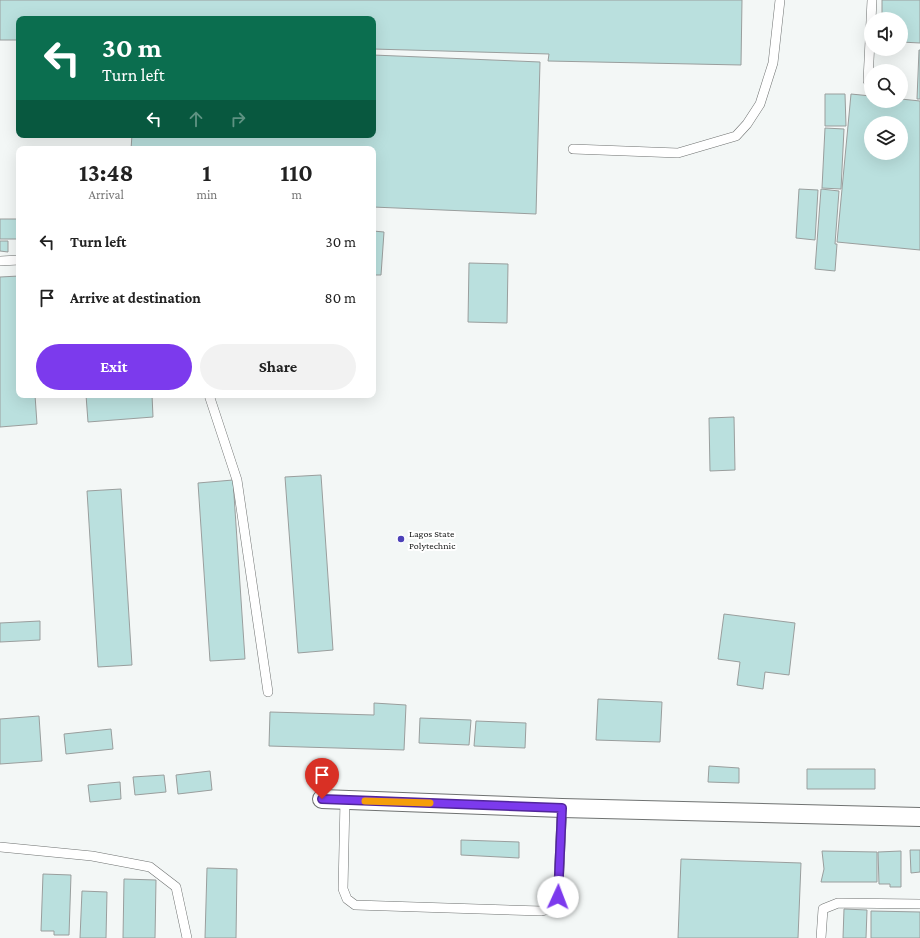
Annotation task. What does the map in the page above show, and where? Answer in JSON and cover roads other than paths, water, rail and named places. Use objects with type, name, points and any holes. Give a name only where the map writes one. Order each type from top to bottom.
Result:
[{"type":"street","points":[[322,799],[562,808],[920,817]]},
{"type":"lane","points":[[573,149],[678,153],[736,136],[747,124],[760,104],[773,63],[780,0]]},
{"type":"lane","points":[[869,64],[872,0]]},
{"type":"lane","points":[[0,261],[16,260]]},
{"type":"lane","points":[[210,398],[237,480],[268,692]]},
{"type":"lane","points":[[345,800],[343,889],[347,899],[355,905],[542,911],[553,908],[558,897],[562,808]]},
{"type":"lane","points":[[0,847],[92,856],[150,867],[176,887],[187,938]]},
{"type":"lane","points":[[821,938],[822,909],[827,906],[838,903],[920,904]]},
{"type":"place","name":"Lagos State Polytechnic","points":[[401,539]]}]
